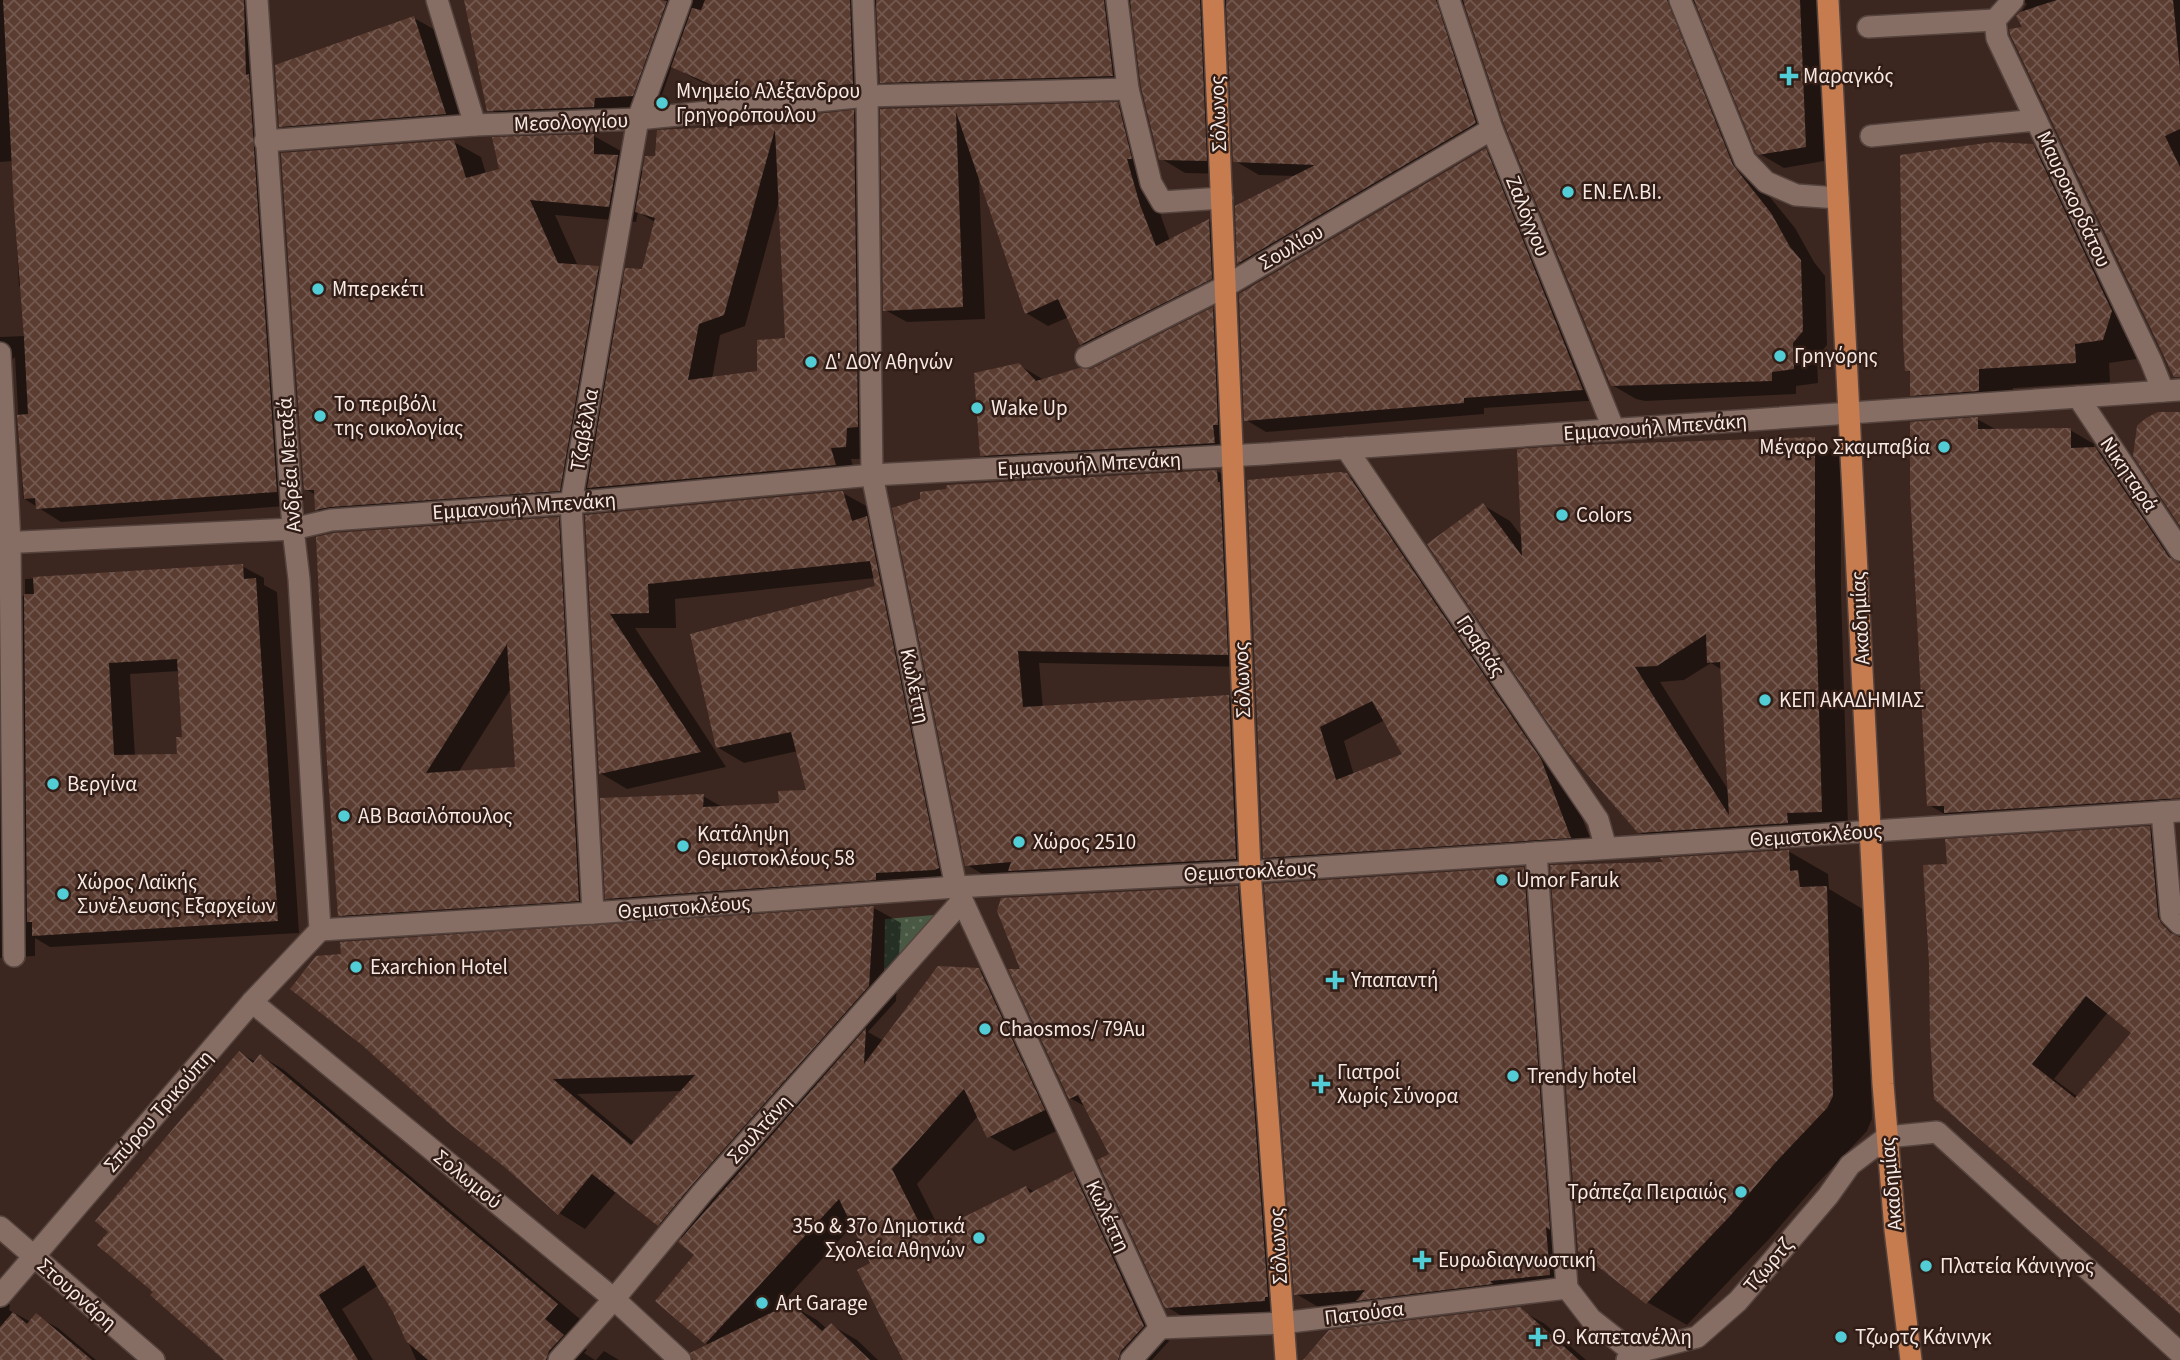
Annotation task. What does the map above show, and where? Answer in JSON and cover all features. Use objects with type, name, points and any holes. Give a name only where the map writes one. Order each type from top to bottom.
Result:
[{"type":"main road","name":"Σόλωνος","points":[[1213,0],[1250,871],[1286,1360]]},
{"type":"main road","name":"Ακαδημίας","points":[[1828,0],[1886,1137],[1911,1360]]},
{"type":"street","name":"Ανδρέα Μεταξά","points":[[257,0],[293,529],[299,579],[320,930]]},
{"type":"street","points":[[437,0],[475,125]]},
{"type":"street","name":"Τζαβέλλα","points":[[593,914],[571,503],[639,120],[681,0]]},
{"type":"street","name":"Κωλέττη","points":[[863,0],[867,96],[872,475],[959,894],[1160,1328]]},
{"type":"street","points":[[1117,0],[1128,89],[1151,183],[1162,202],[1222,198]]},
{"type":"street","name":"Ζαλόγγου","points":[[1449,0],[1492,129],[1614,430]]},
{"type":"street","points":[[1680,0],[1745,160],[1766,182],[1796,195],[1838,198]]},
{"type":"street","points":[[2013,0],[1996,20],[1997,38],[2036,120]]},
{"type":"street","points":[[1868,27],[1996,20]]},
{"type":"street","name":"Μεσολογγίου","points":[[265,141],[475,125],[639,120],[867,96],[1128,89]]},
{"type":"street","name":"Μαυροκορδάτου","points":[[1871,136],[2036,120],[2151,361],[2172,390]]},
{"type":"street","name":"Σουλίου","points":[[1086,357],[1226,286],[1492,129]]},
{"type":"street","points":[[0,353],[14,956]]},
{"type":"street","name":"Εμμανουήλ Μπενάκη","points":[[5,543],[293,529],[331,520],[571,503],[872,475],[1233,456],[2172,390]]},
{"type":"street","name":"Νικηταρά","points":[[2078,397],[2180,550]]},
{"type":"street","name":"Γραβιάς","points":[[1346,448],[1598,820],[1606,848]]},
{"type":"street","points":[[2171,812],[2171,915],[2180,924]]},
{"type":"street","name":"Θεμιστοκλέους","points":[[320,930],[959,894],[1250,871],[2171,812]]},
{"type":"street","points":[[1536,853],[1567,1288],[1591,1319],[1633,1358]]},
{"type":"street","name":"Σουλτάνη","points":[[559,1360],[959,894]]},
{"type":"street","name":"Σπύρου Τρικούπη","points":[[0,1296],[252,1002],[320,930]]},
{"type":"street","name":"Σολωμού","points":[[252,1002],[614,1299],[680,1360]]},
{"type":"street","points":[[1886,1137],[1937,1132],[2180,1353],[2174,1360]]},
{"type":"street","name":"Τζωρτζ","points":[[1633,1358],[1697,1336],[1738,1301],[1828,1196],[1850,1165],[1886,1137]]},
{"type":"street","name":"Στουρνάρη","points":[[0,1227],[154,1360]]},
{"type":"street","name":"Πατούσα","points":[[1160,1328],[1282,1323],[1567,1288]]},
{"type":"street","points":[[1130,1360],[1160,1328]]},
{"type":"green space","points":[[934,915],[884,975],[885,919]]},
{"type":"building","points":[[3,0],[244,0],[246,75],[249,74],[277,492],[36,509],[35,498],[24,499],[17,415],[28,414]]},
{"type":"building","points":[[464,0],[667,1],[633,96],[595,98],[594,107],[487,111]]},
{"type":"building","points":[[705,0],[850,0],[853,84],[737,96],[671,67],[692,8],[701,10]]},
{"type":"building","points":[[876,0],[1104,0],[1113,76],[880,83]]},
{"type":"building","points":[[1130,0],[1200,0],[1207,161],[1159,160],[1141,87]]},
{"type":"building","points":[[1226,0],[1436,0],[1476,123],[1237,264],[1235,206],[1315,165],[1233,162]]},
{"type":"building","points":[[1463,0],[1667,0],[1733,165],[1771,213],[1790,247],[1801,260],[1803,331],[1793,343],[1794,369],[1772,372],[1772,381],[1611,386],[1504,124]]},
{"type":"building","points":[[1694,0],[1800,0],[1806,147],[1758,155],[1756,153]]},
{"type":"building","points":[[2057,0],[2173,0],[2180,70],[2180,129],[2165,136],[2180,167],[2180,377],[2174,377],[2010,34],[2009,29],[2022,27],[2016,16],[2020,12]]},
{"type":"building","points":[[414,16],[446,114],[279,127],[275,65]]},
{"type":"building","points":[[1118,102],[1132,159],[1127,159],[1140,205],[1156,246],[1209,219],[1212,279],[1080,345],[1058,299],[1025,314],[956,112],[963,307],[883,311],[880,109]]},
{"type":"building","points":[[854,110],[858,427],[847,428],[846,447],[831,448],[836,465],[587,488],[625,268],[642,269],[655,218],[635,212],[645,156],[655,156],[657,130],[800,123],[786,117]],"holes":[[[775,129],[785,338],[757,340],[757,371],[688,380],[699,324],[724,315]]]},
{"type":"building","points":[[594,134],[594,154],[618,155],[609,207],[530,200],[558,263],[599,266],[560,491],[315,510],[314,490],[304,490],[281,153],[454,140],[466,178],[499,169],[492,137]]},
{"type":"building","points":[[1993,142],[2033,144],[2112,311],[2103,340],[2075,344],[2076,363],[1979,369],[1979,391],[1910,396],[1910,371],[1905,371],[1903,341],[1900,155]]},
{"type":"building","points":[[1486,148],[1583,390],[1464,398],[1464,403],[1244,421],[1239,294]]},
{"type":"building","points":[[1213,307],[1218,425],[1213,425],[1215,443],[980,456],[974,373],[1019,363],[1036,381],[1079,368],[1091,369]]},
{"type":"building","points":[[2158,412],[2180,412],[2180,526],[2133,456],[2137,426]]},
{"type":"building","points":[[1978,417],[1978,429],[2071,428],[2071,448],[2095,447],[2169,557],[2180,563],[2180,798],[1944,813],[1944,806],[1927,806],[1910,490],[1910,422]]},
{"type":"building","points":[[1815,437],[1815,575],[1822,812],[1787,813],[1788,823],[1638,833],[1566,750],[1427,544],[1483,503],[1522,556],[1517,449]],"holes":[[[1706,634],[1707,663],[1720,662],[1729,815],[1635,667],[1657,666]]]},
{"type":"building","points":[[1217,470],[1220,482],[1228,655],[1018,651],[1023,707],[1229,695],[1236,859],[1008,871],[1011,862],[965,866],[892,508],[920,499],[920,492],[946,489],[947,485]]},
{"type":"building","points":[[1347,473],[1541,759],[1571,838],[1263,858],[1247,480]],"holes":[[[1372,701],[1402,754],[1336,780],[1320,727]]]},
{"type":"building","points":[[843,491],[852,521],[867,516],[939,868],[876,873],[876,880],[605,899],[600,798],[704,794],[703,807],[779,803],[778,791],[806,790],[791,732],[716,748],[690,634],[875,586],[870,561],[648,584],[649,613],[610,614],[701,752],[599,774],[585,515]]},
{"type":"building","points":[[559,517],[579,901],[338,916],[327,763],[316,537],[333,533]],"holes":[[[507,644],[515,767],[426,773]]]},
{"type":"building","points":[[243,564],[244,579],[256,578],[278,921],[32,936],[32,922],[27,922],[24,594],[34,594],[33,577]],"holes":[[[177,659],[182,737],[176,737],[177,754],[114,755],[109,663]]]},
{"type":"building","points":[[2150,826],[2158,917],[2171,933],[2180,937],[2180,1314],[1934,1099],[1923,865],[1947,864],[1945,839]],"holes":[[[2086,996],[2131,1033],[2075,1098],[2032,1064]]]},
{"type":"building","points":[[1789,850],[1790,871],[1798,870],[1800,887],[1827,886],[1833,1096],[1827,1108],[1730,1216],[1646,1304],[1578,1251],[1550,865],[1663,862],[1660,858]]},
{"type":"building","points":[[1524,867],[1550,1230],[1546,1227],[1550,1275],[1356,1301],[1365,1290],[1294,1295],[1264,884]]},
{"type":"building","points":[[1238,886],[1268,1297],[1265,1297],[1265,1301],[1165,1308],[1097,1160],[1109,1154],[1078,1095],[1069,1099],[1008,969],[1020,969],[997,911],[1001,898]]},
{"type":"building","points":[[874,906],[869,986],[658,1226],[592,1174],[558,1215],[507,1169],[451,1125],[362,1045],[290,989],[316,956],[341,954],[340,942]],"holes":[[[695,1075],[631,1145],[553,1079]]]},
{"type":"building","points":[[938,966],[979,968],[1045,1110],[987,1138],[964,1089],[892,1169],[926,1236],[1026,1186],[1030,1193],[1073,1171],[1144,1326],[1121,1351],[1118,1360],[903,1360],[857,1270],[870,1263],[839,1199],[705,1344],[655,1301],[694,1255],[678,1242],[866,1028],[864,1064]]},
{"type":"building","points":[[239,1051],[253,1063],[260,1054],[558,1304],[545,1319],[564,1335],[549,1351],[546,1360],[428,1360],[406,1341],[393,1312],[364,1265],[319,1295],[358,1360],[224,1360],[150,1295],[153,1292],[97,1245],[108,1232],[95,1221]]},
{"type":"building","name":"Art Garage","points":[[791,1303],[822,1331],[831,1323],[870,1360],[693,1360],[690,1353]]},
{"type":"building","points":[[1520,1307],[1579,1360],[1303,1360],[1329,1330]]},
{"type":"building","points":[[13,1312],[27,1324],[36,1313],[92,1360],[0,1360],[0,1327]]},
{"type":"place","name":"Μαραγκός","points":[[1789,76]]},
{"type":"place","name":"Μνημείο Αλέξανδρου Γρηγορόπουλου","points":[[662,103]]},
{"type":"place","name":"ΕΝ.ΕΛ.ΒΙ.","points":[[1568,192]]},
{"type":"place","name":"Μπερεκέτι","points":[[318,289]]},
{"type":"place","name":"Γρηγόρης","points":[[1780,356]]},
{"type":"place","name":"Δ' ΔΟΥ Αθηνών","points":[[811,362]]},
{"type":"place","name":"Wake Up","points":[[977,408]]},
{"type":"place","name":"Το περιβόλι της οικολογίας","points":[[320,416]]},
{"type":"place","name":"Μέγαρο Σκαμπαβία","points":[[1944,447]]},
{"type":"place","name":"Colors","points":[[1562,515]]},
{"type":"place","name":"ΚΕΠ ΑΚΑΔΗΜΙΑΣ","points":[[1765,700]]},
{"type":"place","name":"Βεργίνα","points":[[53,784]]},
{"type":"place","name":"ΑΒ Βασιλόπουλος","points":[[344,816]]},
{"type":"place","name":"Χώρος 2510","points":[[1019,842]]},
{"type":"place","name":"Κατάληψη Θεμιστοκλέους 58","points":[[683,846]]},
{"type":"place","name":"Umor Faruk","points":[[1502,880]]},
{"type":"place","name":"Χώρος Λαϊκής Συνέλευσης Εξαρχείων","points":[[63,894]]},
{"type":"place","name":"Exarchion Hotel","points":[[356,967]]},
{"type":"place","name":"Υπαπαντή","points":[[1335,980]]},
{"type":"place","name":"Chaosmos/ 79Au","points":[[985,1029]]},
{"type":"place","name":"Trendy hotel","points":[[1513,1076]]},
{"type":"place","name":"Γιατροί Χωρίς Σύνορα","points":[[1321,1084]]},
{"type":"place","name":"Τράπεζα Πειραιώς","points":[[1741,1192]]},
{"type":"place","name":"35ο & 37ο Δημοτικά Σχολεία Αθηνών","points":[[979,1238]]},
{"type":"place","name":"Ευρωδιαγνωστική","points":[[1422,1260]]},
{"type":"place","name":"Πλατεία Κάνιγγος","points":[[1926,1266]]},
{"type":"place","name":"Art Garage","points":[[762,1303]]},
{"type":"place","name":"Θ. Καπετανέλλη","points":[[1538,1337]]},
{"type":"place","name":"Τζωρτζ Κάνινγκ","points":[[1841,1337]]}]
